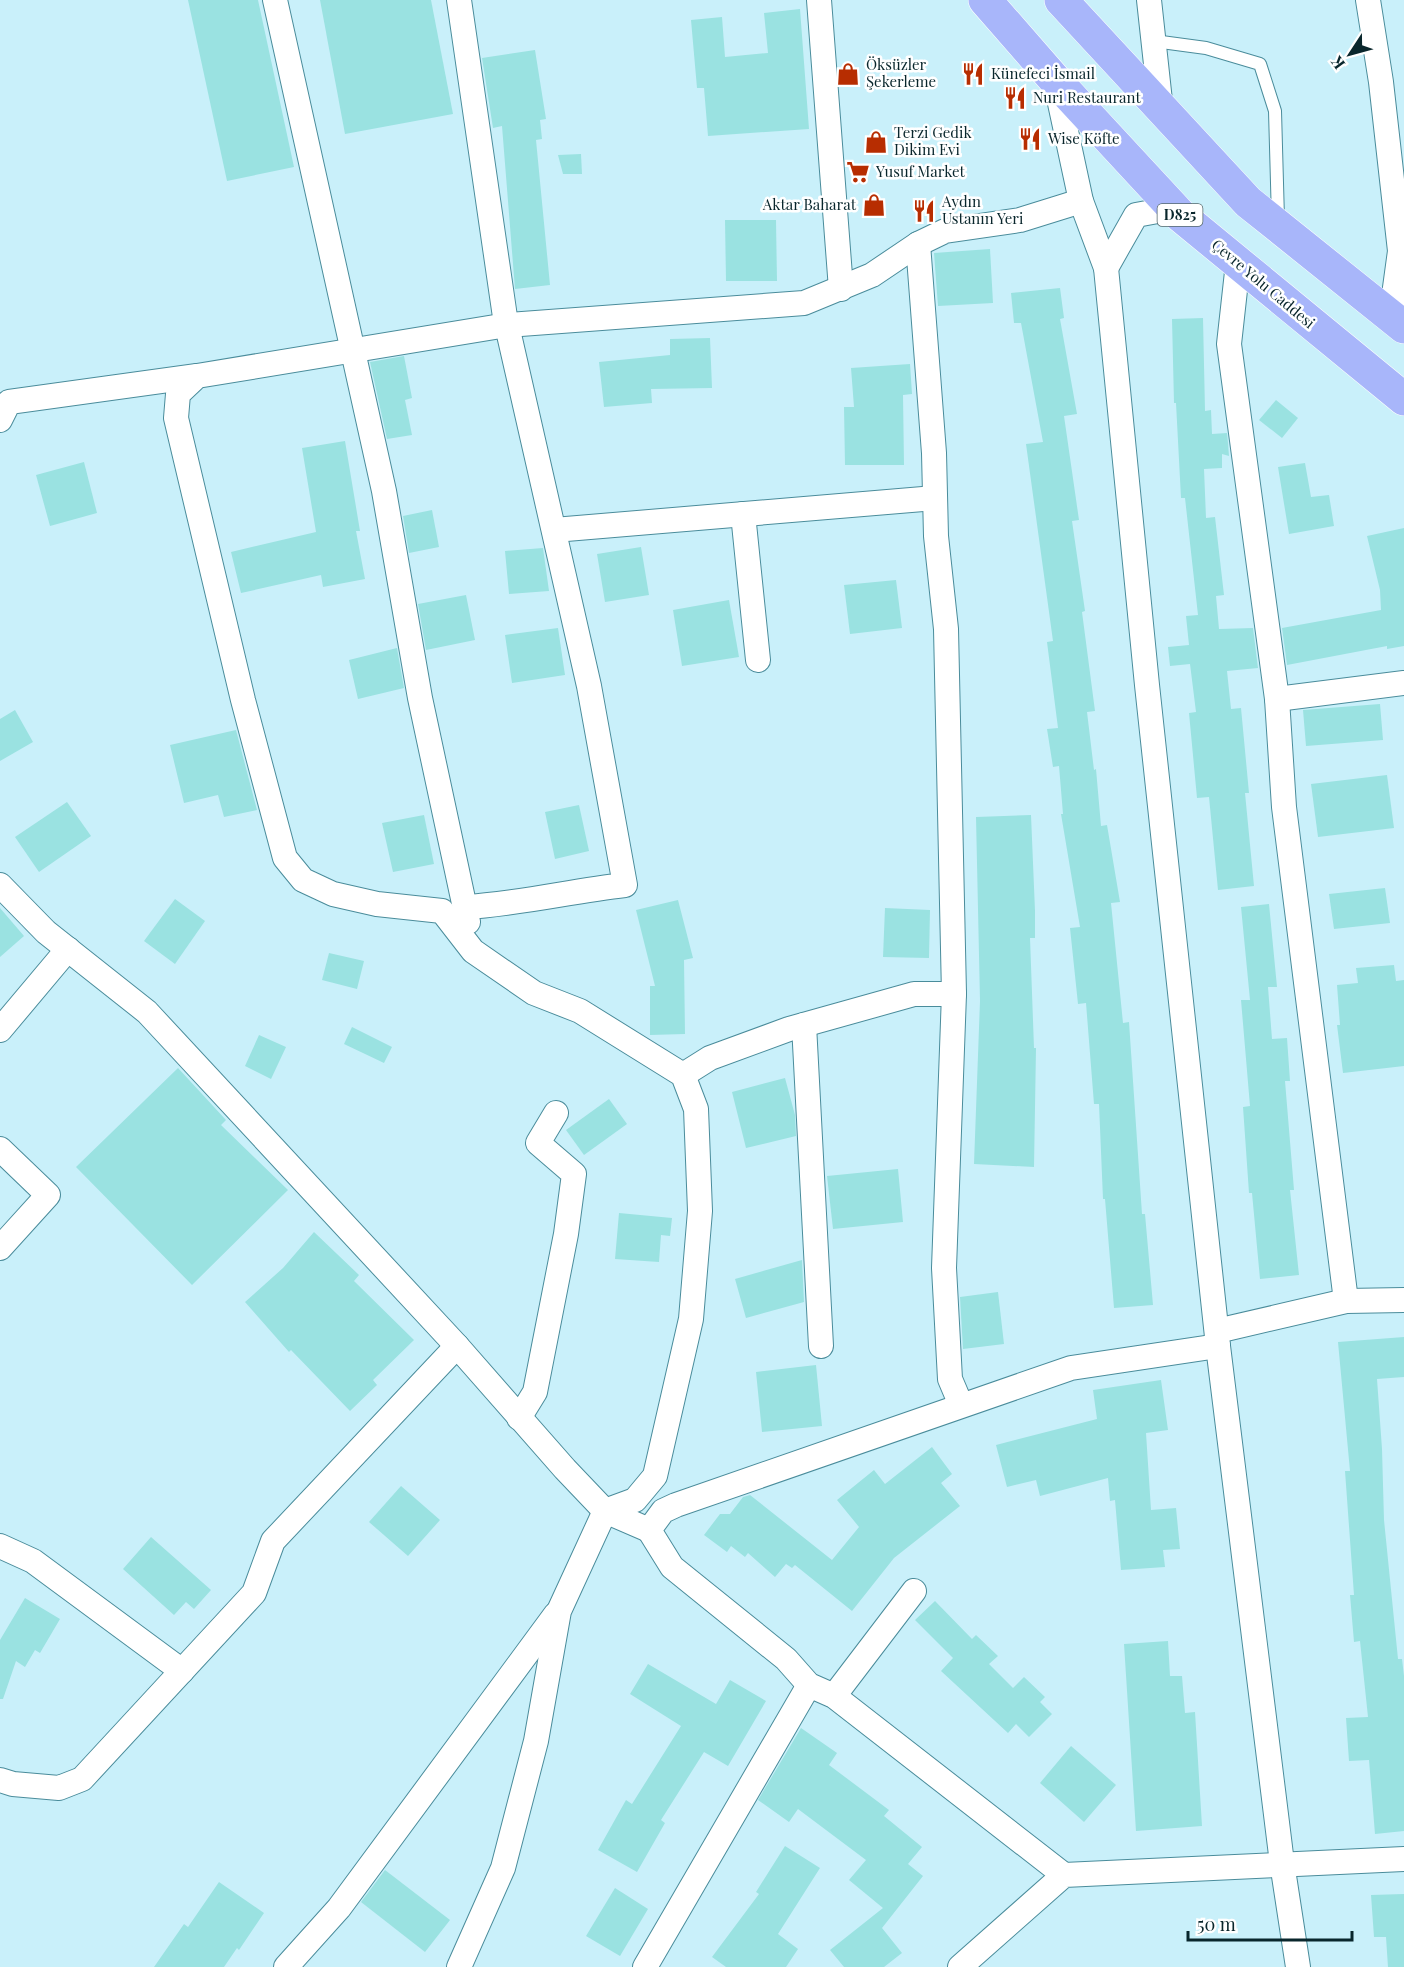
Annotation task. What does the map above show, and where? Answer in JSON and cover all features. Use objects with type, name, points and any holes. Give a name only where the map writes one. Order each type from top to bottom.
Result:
[{"type":"highway","name":"Çevre Yolu Caddesi","points":[[986,0],[1055,80],[1174,208],[1404,399]]},
{"type":"highway","points":[[1061,0],[1248,202],[1398,322]]},
{"type":"street","points":[[275,0],[384,491],[420,698],[473,951]]},
{"type":"street","points":[[459,0],[507,325],[590,686],[625,885],[576,891],[507,905],[465,907]]},
{"type":"street","points":[[819,0],[842,289]]},
{"type":"street","points":[[1149,0],[1161,110]]},
{"type":"street","points":[[1368,0],[1381,82],[1400,251],[1398,322]]},
{"type":"street","points":[[1055,80],[1082,201],[1106,268],[1147,685],[1217,1339],[1282,1863],[1298,1967]]},
{"type":"street","points":[[0,420],[9,402],[197,376],[507,325],[804,303],[872,275],[918,244],[945,231],[1020,220],[1082,201]]},
{"type":"street","points":[[1106,268],[1136,215],[1174,208]]},
{"type":"street","points":[[918,244],[946,629],[954,994],[944,1268],[950,1379],[961,1405]]},
{"type":"street","points":[[1238,263],[1229,344],[1277,699],[1284,807],[1346,1301]]},
{"type":"street","points":[[197,376],[178,394],[176,418],[243,700],[285,858],[303,880],[333,894],[377,904],[442,911],[473,951],[534,993],[579,1011],[683,1075],[696,1109],[700,1211],[691,1319],[655,1476],[635,1500],[605,1511],[559,1611],[339,1908],[286,1967]]},
{"type":"street","points":[[554,530],[935,498]]},
{"type":"street","points":[[743,514],[758,660]]},
{"type":"street","points":[[1277,699],[1404,683]]},
{"type":"street","points":[[0,885],[46,932],[147,1012],[457,1346],[519,1418],[605,1511],[649,1530],[672,1567],[786,1659],[809,1685],[834,1695],[1064,1875]]},
{"type":"street","points":[[0,1030],[68,949]]},
{"type":"street","points":[[683,1075],[710,1058],[804,1024],[914,993],[954,994]]},
{"type":"street","points":[[804,1024],[821,1346]]},
{"type":"street","points":[[519,1418],[535,1392],[566,1234],[574,1174],[538,1143],[556,1113]]},
{"type":"street","points":[[0,1149],[48,1195],[0,1248]]},
{"type":"street","points":[[649,1530],[663,1511],[676,1505],[1071,1368],[1217,1339],[1346,1301],[1404,1300]]},
{"type":"street","points":[[0,1780],[13,1784],[59,1788],[82,1779],[254,1593],[273,1541],[457,1346]]},
{"type":"street","points":[[0,1546],[33,1562],[182,1671]]},
{"type":"street","points":[[834,1695],[914,1591]]},
{"type":"street","points":[[459,1967],[503,1868],[536,1741],[559,1611]]},
{"type":"street","points":[[645,1967],[809,1685]]},
{"type":"street","points":[[960,1967],[1064,1875],[1404,1859]]},
{"type":"lane","points":[[1154,41],[1206,48],[1260,64],[1275,111],[1278,226]]},
{"type":"building","points":[[188,0],[258,0],[294,167],[227,181]]},
{"type":"building","points":[[320,0],[431,0],[453,114],[345,134]]},
{"type":"building","points":[[800,9],[809,129],[708,136],[704,88],[697,88],[691,20],[722,17],[725,57],[768,53],[764,13]]},
{"type":"building","points":[[535,50],[546,119],[540,120],[542,139],[536,140],[550,285],[515,289],[502,126],[493,128],[482,58]]},
{"type":"building","points":[[581,154],[582,174],[563,174],[558,155]]},
{"type":"building","points":[[725,220],[776,220],[777,281],[726,281]]},
{"type":"building","points":[[990,249],[993,303],[938,306],[934,253]]},
{"type":"building","points":[[1060,288],[1064,318],[1060,319],[1077,414],[1064,416],[1079,520],[1072,521],[1085,611],[1082,612],[1095,711],[1087,712],[1094,770],[1096,769],[1101,826],[1107,825],[1120,902],[1111,903],[1123,1023],[1129,1022],[1142,1214],[1145,1214],[1153,1305],[1114,1308],[1105,1199],[1103,1199],[1099,1104],[1094,1104],[1086,1003],[1078,1004],[1070,928],[1080,927],[1061,814],[1063,814],[1059,766],[1053,767],[1047,729],[1058,728],[1047,642],[1053,641],[1026,444],[1043,442],[1021,323],[1014,323],[1011,293]]},
{"type":"building","points":[[1203,318],[1205,411],[1211,410],[1212,434],[1227,433],[1229,456],[1222,454],[1222,468],[1204,469],[1206,518],[1215,517],[1224,595],[1216,596],[1219,629],[1253,628],[1258,668],[1227,671],[1231,709],[1241,708],[1249,793],[1245,793],[1254,886],[1218,890],[1209,797],[1197,798],[1189,713],[1196,712],[1190,664],[1170,666],[1168,647],[1189,645],[1186,616],[1198,615],[1185,498],[1181,498],[1176,403],[1174,403],[1172,319]]},
{"type":"building","points":[[710,338],[712,388],[651,389],[652,403],[604,407],[599,362],[670,355],[670,339]]},
{"type":"building","points":[[404,356],[412,398],[405,400],[412,435],[387,439],[370,362]]},
{"type":"building","points":[[910,364],[912,394],[903,395],[904,465],[845,465],[844,407],[854,407],[851,368]]},
{"type":"building","points":[[1276,400],[1298,418],[1282,438],[1259,420]]},
{"type":"building","points":[[345,441],[360,531],[356,531],[365,579],[323,587],[321,575],[241,593],[231,552],[316,532],[302,448]]},
{"type":"building","points":[[84,462],[97,513],[50,526],[36,475]]},
{"type":"building","points":[[1305,463],[1311,497],[1329,495],[1334,526],[1289,534],[1278,467]]},
{"type":"building","points":[[432,510],[439,547],[409,553],[403,516]]},
{"type":"building","points":[[1404,528],[1404,646],[1387,649],[1387,646],[1287,665],[1282,628],[1381,610],[1380,590],[1367,536]]},
{"type":"building","points":[[641,547],[649,595],[605,602],[597,554]]},
{"type":"building","points":[[543,548],[549,591],[509,594],[505,551]]},
{"type":"building","points":[[896,580],[902,628],[850,634],[844,585]]},
{"type":"building","points":[[466,595],[475,640],[426,650],[418,604]]},
{"type":"building","points":[[729,600],[739,657],[682,666],[673,610]]},
{"type":"building","points":[[558,628],[565,675],[512,683],[505,635]]},
{"type":"building","points":[[397,648],[404,688],[358,699],[349,660]]},
{"type":"building","points":[[1380,704],[1383,740],[1306,746],[1303,710]]},
{"type":"building","points":[[15,710],[33,742],[0,761],[0,719]]},
{"type":"building","points":[[236,730],[257,810],[224,817],[218,795],[184,803],[170,745]]},
{"type":"building","points":[[1387,775],[1394,828],[1318,837],[1311,784]]},
{"type":"building","points":[[67,802],[91,836],[39,872],[15,837]]},
{"type":"building","points":[[579,805],[589,851],[555,859],[545,812]]},
{"type":"building","points":[[424,815],[434,864],[393,872],[382,823]]},
{"type":"building","points":[[1031,815],[1035,911],[1035,938],[1030,938],[1034,1048],[1036,1048],[1034,1167],[974,1164],[980,1001],[976,817]]},
{"type":"building","points":[[1385,888],[1390,923],[1334,929],[1329,894]]},
{"type":"building","points":[[175,899],[205,921],[175,964],[144,941]]},
{"type":"building","points":[[678,900],[693,958],[684,960],[685,1034],[650,1035],[650,986],[655,986],[636,910]]},
{"type":"building","points":[[1269,904],[1277,987],[1268,987],[1272,1039],[1287,1038],[1290,1081],[1285,1081],[1294,1190],[1290,1190],[1299,1275],[1260,1279],[1252,1193],[1249,1193],[1243,1107],[1250,1106],[1241,1000],[1250,1000],[1241,907]]},
{"type":"building","points":[[0,908],[24,936],[0,957]]},
{"type":"building","points":[[885,908],[930,910],[929,958],[883,957]]},
{"type":"building","points":[[329,953],[364,961],[357,989],[322,980]]},
{"type":"building","points":[[1394,965],[1396,981],[1404,980],[1404,1066],[1343,1073],[1337,1025],[1340,1025],[1337,985],[1358,983],[1356,968]]},
{"type":"building","points":[[352,1027],[392,1047],[384,1063],[344,1044]]},
{"type":"building","points":[[259,1035],[286,1047],[271,1079],[245,1066]]},
{"type":"building","points":[[178,1068],[226,1120],[221,1125],[288,1190],[192,1285],[76,1167]]},
{"type":"building","points":[[785,1078],[795,1115],[796,1136],[746,1148],[732,1092]]},
{"type":"building","points":[[609,1099],[627,1124],[584,1155],[566,1130]]},
{"type":"building","points":[[898,1169],[903,1222],[833,1229],[827,1176]]},
{"type":"building","points":[[619,1213],[672,1218],[670,1236],[661,1235],[659,1262],[615,1259]]},
{"type":"building","points":[[314,1232],[359,1275],[354,1281],[414,1340],[373,1380],[377,1385],[350,1411],[291,1350],[289,1352],[245,1302],[283,1268]]},
{"type":"building","points":[[802,1260],[804,1302],[746,1318],[735,1279]]},
{"type":"building","points":[[998,1292],[1004,1344],[963,1349],[960,1297]]},
{"type":"building","points":[[1404,1337],[1404,1377],[1377,1379],[1384,1520],[1398,1659],[1402,1659],[1404,1676],[1404,1831],[1375,1834],[1369,1760],[1349,1761],[1346,1718],[1368,1717],[1360,1641],[1354,1642],[1350,1595],[1354,1595],[1345,1471],[1350,1471],[1338,1342]]},
{"type":"building","points":[[816,1365],[822,1426],[762,1432],[756,1372]]},
{"type":"building","points":[[1161,1380],[1168,1430],[1146,1433],[1151,1510],[1176,1508],[1180,1549],[1163,1550],[1165,1567],[1121,1570],[1115,1500],[1110,1501],[1108,1478],[1040,1496],[1036,1480],[1007,1487],[996,1445],[1097,1419],[1093,1390]]},
{"type":"building","points":[[932,1447],[952,1474],[941,1483],[960,1506],[894,1558],[852,1611],[795,1565],[792,1568],[786,1564],[775,1577],[748,1553],[745,1557],[731,1546],[727,1552],[704,1535],[720,1514],[730,1514],[743,1497],[750,1495],[832,1560],[859,1527],[837,1500],[874,1470],[885,1484]]},
{"type":"building","points":[[401,1486],[440,1520],[408,1556],[369,1522]]},
{"type":"building","points":[[151,1537],[211,1590],[194,1609],[186,1602],[174,1615],[123,1569]]},
{"type":"building","points":[[25,1598],[60,1619],[40,1653],[35,1650],[25,1667],[16,1661],[3,1699],[0,1699],[0,1640]]},
{"type":"building","points":[[935,1601],[972,1639],[976,1635],[998,1656],[989,1664],[1013,1688],[1024,1677],[1045,1697],[1040,1702],[1052,1714],[1029,1737],[1016,1724],[1008,1733],[941,1671],[953,1658],[915,1620]]},
{"type":"building","points":[[1168,1641],[1170,1676],[1182,1676],[1185,1713],[1195,1712],[1202,1826],[1136,1831],[1124,1644]]},
{"type":"building","points":[[648,1664],[716,1704],[730,1680],[766,1701],[728,1766],[704,1752],[661,1820],[665,1823],[637,1872],[598,1850],[626,1800],[632,1804],[681,1726],[630,1694]]},
{"type":"building","points":[[801,1728],[837,1753],[829,1765],[889,1810],[884,1816],[922,1847],[908,1864],[923,1876],[882,1928],[902,1953],[884,1967],[844,1967],[830,1950],[883,1908],[849,1880],[866,1860],[798,1809],[789,1822],[758,1800]]},
{"type":"building","points":[[1071,1746],[1116,1785],[1084,1822],[1040,1783]]},
{"type":"building","points":[[785,1846],[820,1868],[778,1934],[798,1949],[786,1967],[726,1967],[712,1957],[759,1894],[756,1892]]},
{"type":"building","points":[[385,1870],[450,1920],[425,1952],[361,1902]]},
{"type":"building","points":[[219,1882],[264,1913],[239,1950],[237,1948],[224,1967],[154,1967],[184,1924],[188,1927]]},
{"type":"building","points":[[615,1888],[648,1909],[620,1956],[586,1936]]},
{"type":"building","points":[[1404,1894],[1404,1967],[1388,1967],[1386,1937],[1374,1937],[1371,1895]]},
{"type":"place","name":"Öksüzler Şekerleme","points":[[848,74]]},
{"type":"place","name":"Künefeci İsmail","points":[[973,74]]},
{"type":"place","name":"Nuri Restaurant","points":[[1015,98]]},
{"type":"place","name":"Wise Köfte","points":[[1030,139]]},
{"type":"place","name":"Terzi Gedik Dikim Evi","points":[[876,142]]},
{"type":"place","name":"Yusuf Market","points":[[858,172]]},
{"type":"place","name":"Aktar Baharat","points":[[874,205]]},
{"type":"place","name":"Aydın Ustanın Yeri","points":[[924,211]]}]
